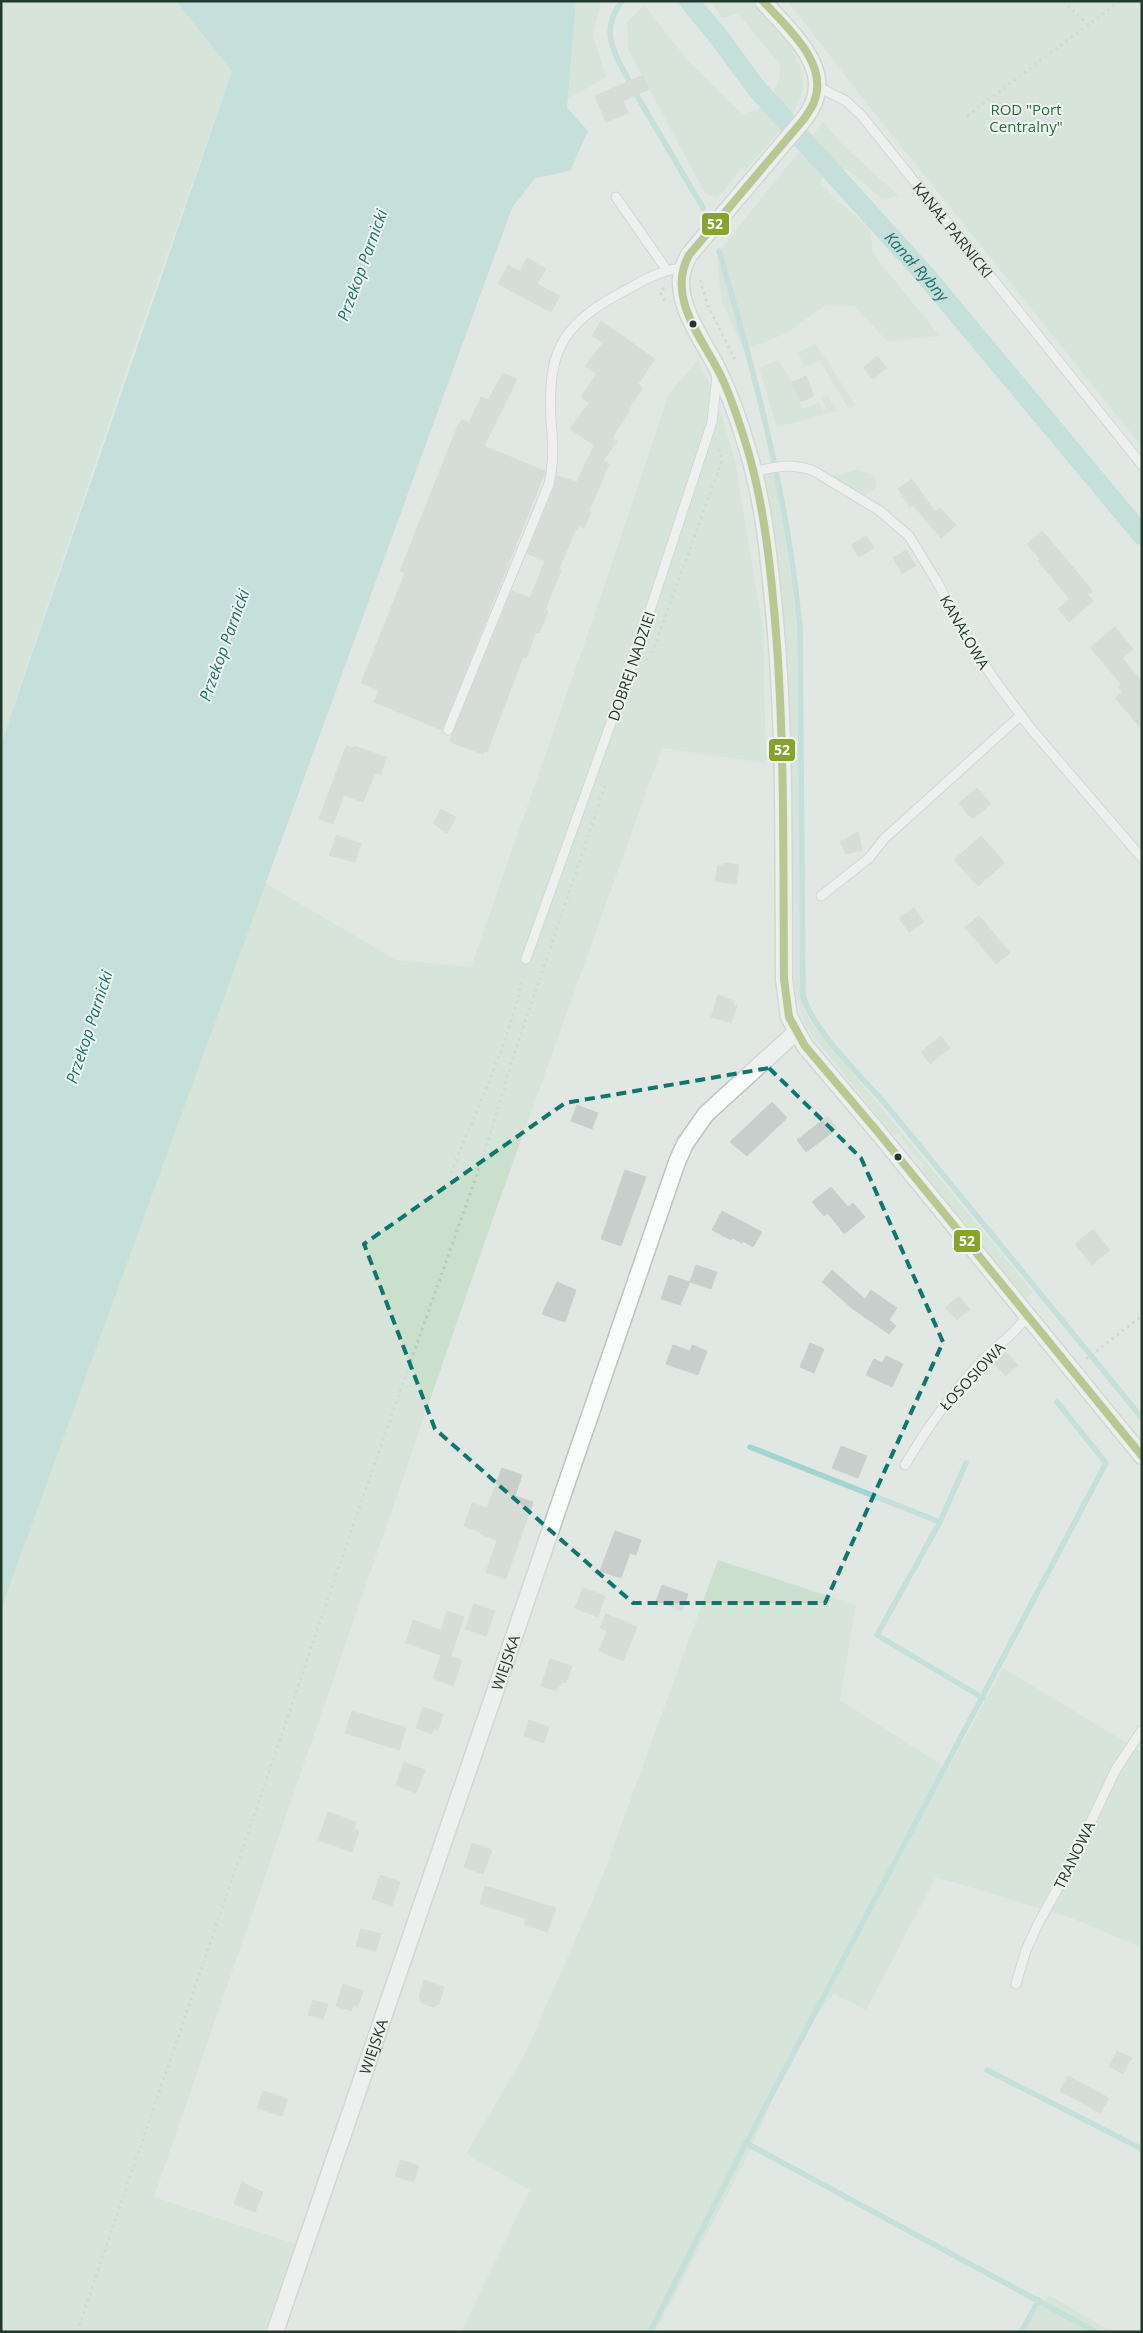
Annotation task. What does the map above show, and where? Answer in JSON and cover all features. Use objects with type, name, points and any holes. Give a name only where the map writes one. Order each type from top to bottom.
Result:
[{"type":"street","points":[[763,1],[809,57],[818,77],[815,102],[804,119],[693,250],[683,268],[681,283],[685,304],[737,410],[760,471],[779,662],[782,744],[784,979],[789,1017],[805,1046],[877,1131],[1142,1456]]},
{"type":"street","name":"WIEJSKA","points":[[275,2332],[677,1162],[685,1144],[706,1114],[796,1032]]},
{"type":"lane","name":"KANAŁ PARNICKI","points":[[818,87],[846,101],[861,115],[1142,465]]},
{"type":"lane","points":[[616,197],[666,269]]},
{"type":"lane","points":[[448,730],[549,484],[554,463],[550,389],[555,358],[563,340],[571,328],[585,315],[666,269],[683,268]]},
{"type":"lane","name":"DOBREJ NADZIEI","points":[[526,959],[635,656],[712,422],[717,368]]},
{"type":"lane","name":"KANAŁOWA","points":[[760,471],[787,465],[803,466],[880,511],[909,536],[936,580],[970,643],[1021,715],[1142,858]]},
{"type":"lane","points":[[821,896],[869,858],[884,839],[1021,715]]},
{"type":"lane","name":"ŁOSOSIOWA","points":[[905,1465],[950,1395],[981,1361],[1022,1324],[1027,1315]]},
{"type":"lane","name":"TRANOWA","points":[[1016,1984],[1026,1950],[1038,1924],[1069,1868],[1116,1769],[1142,1730]]},
{"type":"path","points":[[1063,1],[1088,25]]},
{"type":"path","points":[[967,116],[1120,1]]},
{"type":"path","points":[[699,274],[708,306],[736,361]]},
{"type":"path","points":[[660,292],[669,308]]},
{"type":"path","points":[[652,656],[722,461],[712,422]]},
{"type":"path","points":[[77,2332],[363,1497],[483,1157],[513,1058],[605,785]]},
{"type":"path","points":[[450,1173],[494,1068],[520,990],[526,959]]},
{"type":"path","points":[[1084,1360],[1142,1316]]},
{"type":"highlighted area","points":[[769,1068],[861,1158],[943,1342],[825,1603],[633,1603],[435,1429],[364,1244],[565,1103]]},
{"type":"green space","points":[[1,1],[176,1],[232,71],[132,354],[1,743]]},
{"type":"green space","points":[[576,1],[601,1],[593,36],[606,77],[568,99]]},
{"type":"green space","points":[[711,1],[751,1],[771,22],[791,48],[798,61],[802,75],[803,90],[793,113],[780,130],[745,171],[742,168],[717,199],[705,193],[628,49],[627,22],[644,5],[689,62],[742,114],[764,108],[778,83],[781,65],[738,14],[722,18]]},
{"type":"green space","name":"ROD \"Port Centralny\"","points":[[788,1],[1142,1],[1142,447],[853,86]]},
{"type":"green space","points":[[823,122],[844,146],[899,196],[882,199],[847,169],[822,174],[821,185],[870,230],[873,254],[940,336],[887,341],[854,306],[826,305],[787,333],[744,350],[722,302],[718,271],[719,251]]},
{"type":"green space","points":[[816,344],[856,406],[848,408],[820,361],[804,366],[798,352]]},
{"type":"green space","points":[[698,360],[716,397],[735,460],[763,630],[766,763],[662,748],[492,1221],[154,2197],[295,2244],[265,2332],[1,2332],[1,1609],[265,883],[396,960],[471,967],[595,613],[669,394]]},
{"type":"green space","points":[[778,360],[792,382],[802,409],[819,403],[822,410],[826,409],[822,398],[828,396],[837,411],[777,427],[759,368]]},
{"type":"green space","points":[[859,470],[874,476],[876,485],[874,489],[863,496],[829,476]]},
{"type":"green space","points":[[775,472],[792,584],[797,643],[802,999],[804,1010],[812,1024],[1033,1292],[1025,1299],[921,1169],[924,1166],[897,1133],[894,1136],[805,1026],[795,991],[789,672],[776,548],[765,473]]},
{"type":"green space","points":[[718,1560],[856,1605],[840,1700],[948,1769],[1003,1668],[1142,1752],[1142,1947],[1069,1917],[936,1877],[866,2010],[834,1994],[807,2022],[746,2159],[655,2332],[461,2332],[530,2190],[466,2154],[525,2054],[599,1886]]},
{"type":"green space","points":[[1049,2295],[1112,2332],[1024,2332],[1038,2308]]},
{"type":"water","name":"Przekop Parnicki","points":[[176,1],[576,1],[567,108],[588,131],[570,171],[535,178],[512,208],[1,1609],[1,744],[232,71]]},
{"type":"building","points":[[643,75],[649,89],[623,101],[628,113],[606,122],[595,96]]},
{"type":"building","points":[[527,258],[546,269],[537,284],[560,296],[551,312],[498,284],[508,265],[520,271]]},
{"type":"building","points":[[601,321],[655,359],[638,384],[643,388],[628,409],[630,410],[612,438],[617,441],[603,461],[609,464],[589,511],[591,512],[584,528],[579,526],[575,531],[559,569],[561,570],[545,610],[548,611],[539,633],[536,632],[526,658],[523,657],[487,752],[485,751],[483,754],[450,742],[452,734],[512,591],[530,598],[545,561],[527,553],[555,486],[557,476],[577,482],[594,445],[570,429],[589,403],[581,397],[596,374],[585,366],[603,343],[592,336]]},
{"type":"building","points":[[877,356],[887,368],[873,379],[863,368]]},
{"type":"building","points":[[503,373],[517,379],[484,446],[545,471],[442,730],[374,702],[379,690],[361,683],[405,573],[400,571],[458,425],[462,420],[469,423],[481,397],[488,400]]},
{"type":"building","points":[[806,376],[814,396],[800,402],[792,382]]},
{"type":"building","points":[[912,479],[935,512],[940,508],[956,525],[941,538],[913,505],[910,507],[898,489]]},
{"type":"building","points":[[1042,531],[1093,591],[1088,595],[1093,601],[1069,622],[1058,609],[1070,599],[1038,561],[1040,559],[1027,544]]},
{"type":"building","points":[[866,536],[874,548],[859,557],[851,545]]},
{"type":"building","points":[[906,550],[916,566],[902,574],[893,558]]},
{"type":"building","points":[[1115,627],[1133,649],[1122,658],[1142,682],[1142,729],[1115,698],[1122,692],[1118,687],[1121,684],[1090,647]]},
{"type":"building","points":[[346,746],[353,748],[354,746],[386,757],[381,775],[375,773],[363,802],[344,795],[333,824],[319,819]]},
{"type":"building","points":[[977,788],[991,804],[972,819],[959,803]]},
{"type":"building","points":[[441,809],[456,817],[447,833],[433,823]]},
{"type":"building","points":[[858,832],[862,850],[846,854],[840,842]]},
{"type":"building","points":[[337,835],[361,844],[355,862],[329,855]]},
{"type":"building","points":[[981,836],[1005,863],[978,886],[954,860]]},
{"type":"building","points":[[724,863],[739,865],[736,884],[715,881],[718,865],[723,865]]},
{"type":"building","points":[[914,908],[924,922],[909,932],[899,918]]},
{"type":"building","points":[[979,916],[1010,953],[996,964],[965,927]]},
{"type":"building","points":[[718,995],[734,1001],[733,1005],[737,1006],[731,1023],[711,1017]]},
{"type":"building","points":[[941,1036],[950,1048],[930,1064],[921,1052]]},
{"type":"building","points":[[772,1102],[787,1118],[747,1156],[730,1142]]},
{"type":"building","points":[[577,1105],[598,1113],[592,1129],[571,1121]]},
{"type":"building","points":[[828,1116],[837,1129],[806,1152],[797,1140]]},
{"type":"building","points":[[625,1170],[646,1177],[621,1246],[601,1239]]},
{"type":"building","points":[[831,1187],[848,1207],[853,1203],[865,1217],[844,1234],[828,1213],[824,1216],[812,1202]]},
{"type":"building","points":[[722,1211],[762,1232],[753,1247],[743,1241],[742,1243],[732,1238],[731,1240],[712,1230]]},
{"type":"building","points":[[1093,1229],[1110,1250],[1092,1265],[1075,1244]]},
{"type":"building","points":[[696,1265],[717,1272],[711,1289],[690,1282]]},
{"type":"building","points":[[832,1270],[865,1299],[871,1290],[897,1308],[889,1320],[896,1326],[889,1334],[853,1309],[822,1282]]},
{"type":"building","points":[[669,1275],[690,1282],[680,1305],[661,1299]]},
{"type":"building","points":[[557,1282],[576,1290],[565,1322],[542,1314]]},
{"type":"building","points":[[959,1296],[970,1309],[957,1320],[945,1308]]},
{"type":"building","points":[[810,1343],[824,1349],[814,1373],[800,1367]]},
{"type":"building","points":[[673,1345],[690,1351],[692,1345],[707,1351],[698,1375],[666,1364]]},
{"type":"building","points":[[1006,1352],[1018,1365],[1006,1376],[994,1363]]},
{"type":"building","points":[[886,1356],[903,1364],[892,1387],[866,1375],[874,1359],[882,1363]]},
{"type":"building","points":[[841,1446],[867,1456],[858,1478],[832,1468]]},
{"type":"building","points":[[502,1468],[522,1475],[515,1496],[533,1502],[506,1579],[486,1572],[497,1540],[464,1526],[472,1503],[487,1508]]},
{"type":"building","points":[[615,1531],[641,1540],[636,1555],[630,1553],[621,1578],[600,1571]]},
{"type":"building","points":[[662,1585],[688,1594],[682,1611],[656,1601]]},
{"type":"building","points":[[583,1588],[605,1596],[598,1617],[575,1608]]},
{"type":"building","points":[[474,1604],[495,1611],[486,1636],[465,1629]]},
{"type":"building","points":[[447,1611],[464,1617],[451,1656],[462,1660],[453,1686],[433,1678],[441,1655],[406,1643],[413,1620],[441,1630]]},
{"type":"building","points":[[606,1614],[637,1627],[623,1661],[599,1651],[607,1631],[600,1628]]},
{"type":"building","points":[[550,1659],[572,1666],[566,1683],[562,1682],[556,1691],[541,1686]]},
{"type":"building","points":[[423,1707],[443,1714],[438,1730],[433,1729],[431,1734],[416,1728]]},
{"type":"building","points":[[352,1711],[406,1728],[399,1750],[345,1733]]},
{"type":"building","points":[[529,1720],[549,1727],[544,1743],[524,1736]]},
{"type":"building","points":[[404,1762],[425,1770],[416,1793],[396,1785]]},
{"type":"building","points":[[328,1812],[356,1822],[354,1829],[359,1831],[352,1852],[318,1840]]},
{"type":"building","points":[[472,1843],[492,1850],[483,1874],[464,1867]]},
{"type":"building","points":[[380,1875],[400,1882],[392,1906],[372,1899]]},
{"type":"building","points":[[485,1886],[556,1908],[547,1932],[524,1924],[526,1919],[480,1904]]},
{"type":"building","points":[[361,1929],[381,1934],[376,1951],[356,1946]]},
{"type":"building","points":[[424,1980],[444,1987],[439,2004],[433,2007],[422,2003],[419,1996]]},
{"type":"building","points":[[343,1984],[363,1991],[358,2006],[353,2005],[351,2011],[336,2006]]},
{"type":"building","points":[[313,2000],[328,2004],[323,2019],[308,2015]]},
{"type":"building","points":[[1117,2051],[1132,2058],[1123,2074],[1109,2066]]},
{"type":"building","points":[[1068,2076],[1109,2098],[1100,2113],[1060,2091]]},
{"type":"building","points":[[263,2091],[288,2099],[282,2116],[257,2108]]},
{"type":"building","points":[[401,2160],[419,2166],[414,2182],[395,2176]]},
{"type":"building","points":[[242,2182],[263,2192],[255,2212],[234,2204]]},
{"type":"waterway","points":[[622,1],[611,22],[610,32],[614,51],[629,81]]},
{"type":"waterway","name":"Kanał Rybny","points":[[689,1],[718,36],[757,89],[926,276],[1142,535]]},
{"type":"waterway","points":[[636,94],[703,208]]},
{"type":"waterway","points":[[719,251],[746,345],[769,438],[795,580],[800,629],[803,995],[816,1023],[839,1053],[887,1106],[1142,1418]]},
{"type":"waterway","points":[[650,2332],[746,2143],[1106,1463],[1057,1402]]},
{"type":"waterway","points":[[750,1447],[940,1522],[877,1635],[983,1698]]},
{"type":"waterway","points":[[940,1522],[966,1463]]},
{"type":"waterway","points":[[987,2070],[1142,2149]]},
{"type":"waterway","points":[[746,2143],[1096,2332]]},
{"type":"waterway","points":[[1021,2332],[1039,2300]]},
{"type":"transit line","name":"52","points":[[763,1],[793,34],[811,60],[816,73],[817,88],[814,102],[804,119],[689,255],[683,271],[682,288],[684,304],[690,319],[723,380],[737,415],[754,472],[766,535],[778,665],[783,799],[784,979],[789,1017],[805,1046],[877,1131],[1142,1456]]}]
